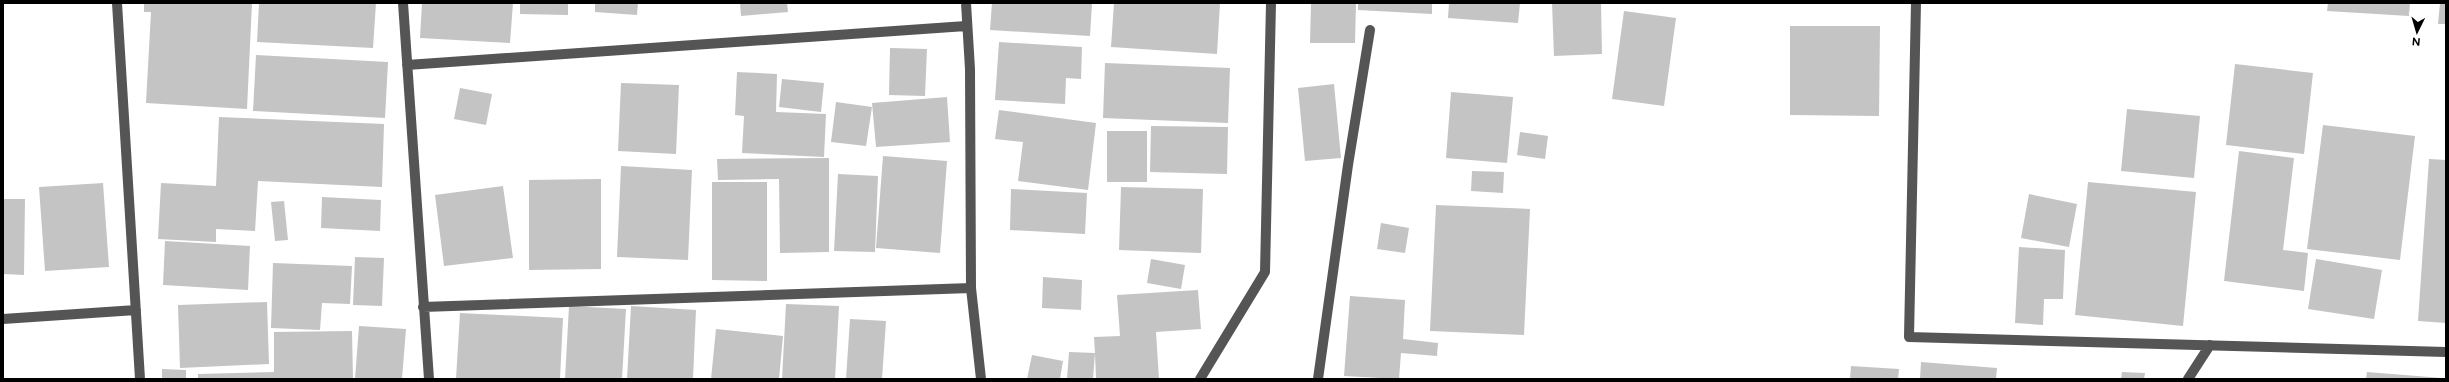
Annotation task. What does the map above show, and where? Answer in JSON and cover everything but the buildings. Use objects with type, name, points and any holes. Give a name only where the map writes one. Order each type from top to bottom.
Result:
[{"type":"street","points":[[117,3],[140,379]]},
{"type":"street","points":[[402,3],[429,379]]},
{"type":"street","points":[[966,3],[966,26],[970,69],[971,288],[981,379]]},
{"type":"street","points":[[1200,379],[1265,272],[1271,3]]},
{"type":"street","points":[[1916,3],[1909,337],[2446,352]]},
{"type":"street","points":[[407,65],[966,26]]},
{"type":"street","points":[[1318,379],[1348,165],[1370,30]]},
{"type":"street","points":[[423,307],[971,288]]},
{"type":"street","points":[[3,319],[136,310]]},
{"type":"street","points":[[2188,379],[2210,345]]}]
